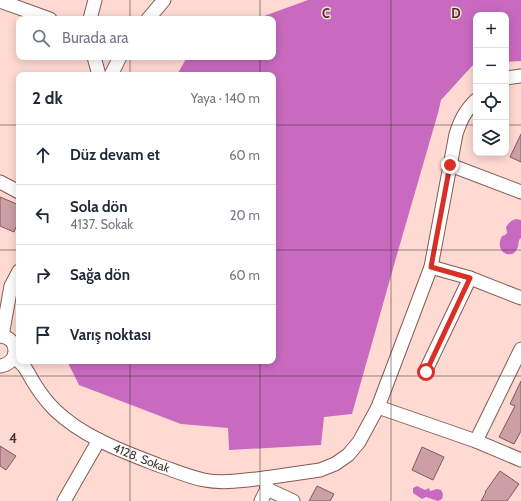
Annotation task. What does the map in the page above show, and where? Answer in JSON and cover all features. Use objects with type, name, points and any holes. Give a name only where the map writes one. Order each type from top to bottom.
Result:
[{"type":"street","points":[[91,16],[94,0]]},
{"type":"street","points":[[151,16],[164,0]]},
{"type":"street","points":[[0,1],[42,16]]},
{"type":"street","points":[[95,60],[98,72]]},
{"type":"street","points":[[112,72],[118,60]]},
{"type":"street","points":[[509,78],[521,76]]},
{"type":"street","points":[[261,501],[266,484],[320,470],[335,464],[348,455],[359,442],[378,407],[431,267],[456,134],[460,121],[473,103]]},
{"type":"street","points":[[450,165],[521,192]]},
{"type":"street","points":[[0,182],[16,190]]},
{"type":"street","points":[[431,267],[470,278],[521,298]]},
{"type":"street","points":[[0,366],[11,362],[14,357],[15,348],[13,344],[6,337],[1,336],[11,286],[16,277]]},
{"type":"street","points":[[426,372],[470,278]]},
{"type":"street","points":[[476,441],[521,349]]},
{"type":"street","name":"4128. Sokak","points":[[21,364],[54,409],[80,430],[99,440],[143,459],[204,480],[266,484],[293,501]]},
{"type":"street","points":[[378,407],[476,441],[521,460]]},
{"type":"street","points":[[64,501],[99,440]]},
{"type":"shaded area","points":[[308,0],[521,0],[521,61],[509,62],[509,12],[473,12],[473,65],[441,100],[352,414],[324,417],[321,445],[229,450],[228,428],[181,424],[79,385],[68,364],[276,364],[276,72],[179,72],[185,60],[276,60],[276,16],[264,16]]},
{"type":"shaded area","points":[[516,219],[521,220],[521,238],[515,252],[508,254],[505,253],[500,247],[500,242],[502,236],[507,233],[506,227],[511,221]]},
{"type":"shaded area","points":[[417,486],[425,490],[429,488],[430,491],[437,489],[441,490],[443,494],[442,499],[438,501],[426,497],[422,499],[413,493],[413,488]]},
{"type":"building","points":[[521,134],[521,162],[510,157]]},
{"type":"building","points":[[0,197],[16,204],[16,227],[14,232],[0,226]]},
{"type":"building","points":[[521,381],[521,431],[514,444],[499,437],[515,406],[510,404]]},
{"type":"building","points":[[0,446],[16,456],[6,470],[0,466]]},
{"type":"building","points":[[422,447],[444,457],[433,480],[412,470]]},
{"type":"building","points":[[500,471],[519,484],[507,501],[481,501],[485,492]]},
{"type":"building","points":[[317,486],[334,494],[330,501],[309,501]]},
{"type":"route","points":[[426,372],[470,278],[431,267],[450,165]]}]
